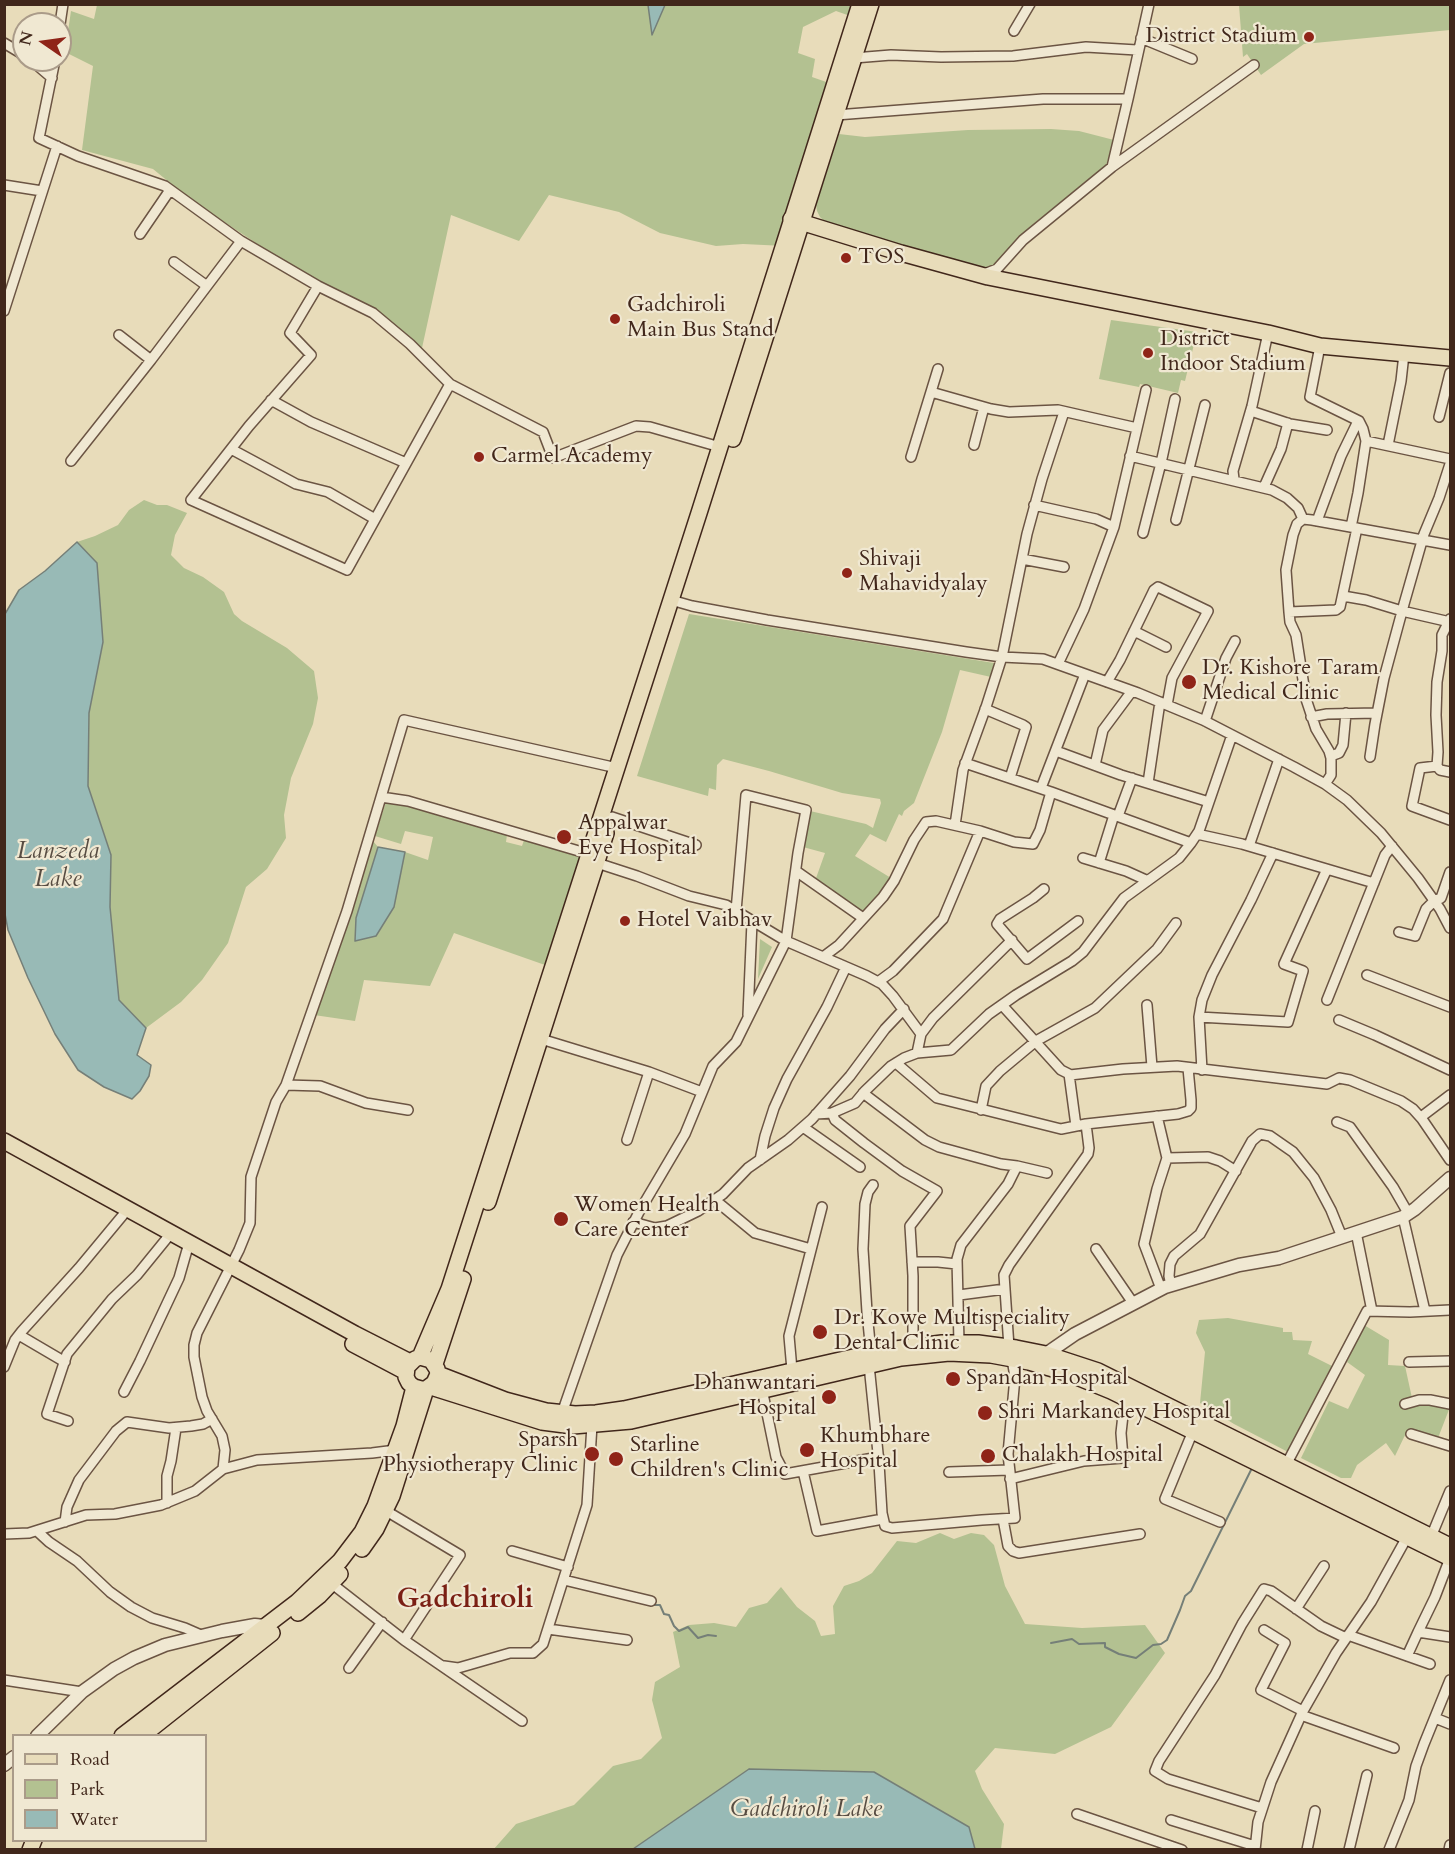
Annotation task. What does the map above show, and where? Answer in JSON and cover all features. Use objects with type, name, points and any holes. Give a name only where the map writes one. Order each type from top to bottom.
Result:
[{"type":"main road","points":[[144,1734],[268,1630],[340,1561],[380,1508],[392,1496],[541,1039],[617,768],[675,602],[797,220],[860,4]]},
{"type":"main road","points":[[871,4],[837,115],[797,220],[720,447],[612,817],[593,859],[449,1289],[412,1364],[409,1383],[429,1380],[546,1411],[573,1426],[592,1425],[631,1420],[762,1389],[913,1346],[942,1342],[959,1343],[1010,1353],[1067,1373],[1128,1399],[1450,1558]]},
{"type":"main road","points":[[797,220],[900,253],[982,275],[1268,333],[1320,346],[1450,358]]},
{"type":"main road","points":[[4,1141],[230,1269],[346,1341],[412,1364],[426,1358],[429,1380],[396,1450],[376,1529],[356,1557],[319,1596],[268,1630],[125,1734]]},
{"type":"main road","points":[[4,1152],[123,1215],[169,1235],[187,1250],[230,1269]]},
{"type":"main road","points":[[561,1418],[624,1409],[792,1370],[870,1359],[949,1353],[1046,1354],[1098,1371],[1450,1546]]},
{"type":"street","points":[[1014,31],[1030,4]]},
{"type":"street","points":[[1112,167],[1147,5]]},
{"type":"street","points":[[1141,38],[1192,59]]},
{"type":"street","points":[[855,58],[891,55],[1013,56],[1086,47],[1137,50]]},
{"type":"street","points":[[982,275],[997,269],[1023,240],[1112,167],[1254,64]]},
{"type":"street","points":[[45,72],[52,78]]},
{"type":"street","points":[[53,72],[39,138],[78,156],[165,186],[241,241],[318,286],[373,313],[410,344],[450,384],[543,432],[553,458],[636,426],[650,427],[720,447]]},
{"type":"street","points":[[837,115],[1043,99],[1128,99]]},
{"type":"street","points":[[4,311],[57,146]]},
{"type":"street","points":[[4,185],[42,192]]},
{"type":"street","points":[[140,234],[170,190]]},
{"type":"street","points":[[70,461],[151,360],[241,241]]},
{"type":"street","points":[[174,262],[207,286]]},
{"type":"street","points":[[318,286],[290,333],[311,356],[271,400],[190,500],[347,570],[450,384]]},
{"type":"street","points":[[1234,480],[1233,471],[1251,411],[1268,333]]},
{"type":"street","points":[[119,335],[151,360]]},
{"type":"street","points":[[1289,612],[1336,610],[1340,607],[1366,441],[1364,429],[1358,421],[1310,397],[1320,346]]},
{"type":"street","points":[[1388,445],[1404,354]]},
{"type":"street","points":[[911,457],[938,369]]},
{"type":"street","points":[[1439,417],[1450,373]]},
{"type":"street","points":[[1058,664],[1084,609],[1114,527],[1146,390]]},
{"type":"street","points":[[931,392],[1009,412],[1035,410],[1064,412],[1137,428]]},
{"type":"street","points":[[1143,533],[1175,399]]},
{"type":"street","points":[[271,400],[311,422],[406,463]]},
{"type":"street","points":[[1176,520],[1205,405]]},
{"type":"street","points":[[974,445],[984,407]]},
{"type":"street","points":[[1251,411],[1288,423],[1327,430]]},
{"type":"street","points":[[955,825],[965,763],[986,709],[1002,657],[1035,505],[1064,412]]},
{"type":"street","points":[[1317,521],[1341,456],[1358,421]]},
{"type":"street","points":[[1264,487],[1281,449],[1288,423]]},
{"type":"street","points":[[1366,441],[1450,461],[1423,539],[1402,611],[1377,713],[1370,757]]},
{"type":"street","points":[[231,449],[296,484],[328,492],[375,519]]},
{"type":"street","points":[[1130,456],[1264,487],[1287,498],[1298,508],[1303,519]]},
{"type":"street","points":[[1035,505],[1096,519],[1114,527]]},
{"type":"street","points":[[1326,784],[1331,775],[1331,756],[1311,717],[1296,635],[1290,622],[1286,570],[1297,524],[1303,519],[1450,544]]},
{"type":"street","points":[[1022,559],[1064,567]]},
{"type":"street","points":[[1107,682],[1154,590],[1158,587],[1208,611],[1172,678],[1164,704],[1148,783]]},
{"type":"street","points":[[1343,596],[1450,621],[1442,635],[1436,715],[1437,766],[1440,770],[1450,772]]},
{"type":"street","points":[[675,602],[768,620],[1002,657],[1043,659],[1132,691],[1205,721],[1326,784],[1347,800],[1392,846],[1418,878],[1450,928]]},
{"type":"street","points":[[1134,631],[1166,647]]},
{"type":"street","points":[[1205,721],[1226,658],[1235,641]]},
{"type":"street","points":[[1041,789],[1084,674]]},
{"type":"street","points":[[1095,765],[1103,730],[1132,691]]},
{"type":"street","points":[[986,709],[1026,727],[1010,778]]},
{"type":"street","points":[[1331,756],[1339,753],[1343,745],[1346,713]]},
{"type":"street","points":[[1311,717],[1327,714],[1377,713]]},
{"type":"street","points":[[223,1469],[225,1450],[222,1436],[202,1397],[194,1357],[194,1345],[197,1333],[230,1269],[250,1222],[251,1177],[276,1102],[286,1085],[347,911],[404,720],[617,768]]},
{"type":"street","points":[[816,1114],[832,1113],[855,1103],[896,1063],[917,1053],[951,1050],[989,1014],[1072,962],[1083,952],[1124,898],[1179,858],[1191,843],[1197,834],[1232,735]]},
{"type":"street","points":[[1056,751],[1209,802]]},
{"type":"street","points":[[1249,846],[1279,759]]},
{"type":"street","points":[[965,763],[1191,843]]},
{"type":"street","points":[[1437,766],[1420,768],[1412,806],[1450,820]]},
{"type":"street","points":[[1099,863],[1132,778]]},
{"type":"street","points":[[823,957],[839,945],[883,897],[926,822],[936,821],[1014,842],[1033,844],[1040,830],[1051,792]]},
{"type":"street","points":[[561,1418],[617,1255],[633,1222],[685,1134],[713,1066],[736,1042],[786,941],[806,810],[746,795],[736,911]]},
{"type":"street","points":[[381,797],[408,801],[593,859],[689,896],[726,905],[786,941],[878,982],[904,1009],[907,1018],[921,1034]]},
{"type":"street","points":[[612,817],[696,844]]},
{"type":"street","points":[[878,982],[893,971],[943,919],[980,831]]},
{"type":"street","points":[[1197,834],[1249,846],[1374,883]]},
{"type":"street","points":[[1327,1000],[1385,855],[1392,846]]},
{"type":"street","points":[[1202,1070],[1199,1017],[1202,1000],[1212,975],[1273,853]]},
{"type":"street","points":[[1083,858],[1126,871],[1146,880]]},
{"type":"street","points":[[1199,1017],[1288,1022],[1303,971],[1284,964],[1327,868]]},
{"type":"street","points":[[796,871],[863,918]]},
{"type":"street","points":[[1399,932],[1415,936],[1426,909],[1441,898],[1450,872]]},
{"type":"street","points":[[1044,889],[1000,919],[997,924],[1028,960],[1078,921]]},
{"type":"street","points":[[748,1017],[752,922]]},
{"type":"street","points":[[981,1110],[987,1086],[1000,1071],[1036,1041],[1095,1008],[1157,949],[1176,923]]},
{"type":"street","points":[[917,1053],[921,1034],[933,1018],[1012,940]]},
{"type":"street","points":[[760,1160],[774,1108],[846,967]]},
{"type":"street","points":[[1366,975],[1450,1008]]},
{"type":"street","points":[[1002,1005],[1061,1070],[1070,1074],[1177,1066],[1327,1084],[1339,1078],[1350,1080],[1401,1101],[1413,1109],[1450,1160]]},
{"type":"street","points":[[1147,1005],[1152,1067]]},
{"type":"street","points":[[633,1222],[655,1228],[667,1226],[698,1211],[723,1194],[748,1168],[788,1140],[816,1114],[904,1009]]},
{"type":"street","points":[[1339,1020],[1450,1070]]},
{"type":"street","points":[[541,1039],[649,1072],[702,1092]]},
{"type":"street","points":[[896,1063],[937,1098],[1061,1129],[1188,1111],[1191,1108],[1188,1068]]},
{"type":"street","points":[[627,1140],[649,1072]]},
{"type":"street","points":[[1070,1074],[1076,1126]]},
{"type":"street","points":[[286,1085],[320,1086],[366,1103],[408,1110]]},
{"type":"street","points":[[863,1093],[925,1140],[939,1147],[1001,1164],[1047,1173]]},
{"type":"street","points":[[1421,1117],[1450,1095]]},
{"type":"street","points":[[832,1113],[835,1120],[864,1143],[902,1171],[937,1191],[910,1226],[913,1346]]},
{"type":"street","points":[[1157,1116],[1167,1158],[1156,1189],[1144,1244],[1166,1287]]},
{"type":"street","points":[[1337,1122],[1350,1127],[1394,1187],[1406,1215],[1425,1311]]},
{"type":"street","points":[[873,1185],[868,1192],[865,1204],[863,1250],[885,1526],[892,1528],[1015,1518],[1008,1454],[1015,1377],[1010,1353],[1004,1275],[1088,1154],[1086,1124]]},
{"type":"street","points":[[803,1127],[860,1167]]},
{"type":"street","points":[[1166,1287],[1170,1264],[1174,1256],[1200,1234],[1252,1141],[1260,1134],[1270,1136],[1293,1152],[1314,1178],[1342,1237]]},
{"type":"street","points":[[1167,1158],[1208,1157],[1236,1171]]},
{"type":"street","points":[[959,1343],[957,1263],[962,1245],[1008,1184],[1017,1166]]},
{"type":"street","points":[[1046,1354],[1075,1334],[1166,1287],[1239,1265],[1279,1258],[1406,1215],[1450,1178]]},
{"type":"street","points":[[715,1200],[755,1233],[811,1249]]},
{"type":"street","points":[[792,1370],[789,1336],[822,1207]]},
{"type":"street","points":[[5,1361],[19,1335],[123,1215]]},
{"type":"street","points":[[1356,1232],[1372,1311]]},
{"type":"street","points":[[68,1421],[47,1414],[67,1354],[169,1235]]},
{"type":"street","points":[[1096,1249],[1133,1303]]},
{"type":"street","points":[[124,1392],[179,1278],[187,1250]]},
{"type":"street","points":[[912,1262],[957,1263]]},
{"type":"street","points":[[959,1295],[1005,1289]]},
{"type":"street","points":[[1286,1465],[1367,1311],[1450,1310]]},
{"type":"street","points":[[19,1335],[65,1362]]},
{"type":"street","points":[[1409,1362],[1450,1361]]},
{"type":"street","points":[[762,1389],[776,1457],[786,1474],[879,1457]]},
{"type":"street","points":[[949,1472],[1010,1474],[1084,1461],[1123,1458],[1123,1415],[1128,1399]]},
{"type":"street","points":[[1405,1404],[1430,1400],[1450,1404]]},
{"type":"street","points":[[65,1522],[67,1507],[79,1480],[103,1447],[127,1422],[176,1428],[203,1424],[212,1419]]},
{"type":"street","points":[[442,1665],[458,1668],[510,1653],[533,1653],[543,1644],[587,1505],[592,1425]]},
{"type":"street","points":[[167,1503],[167,1476],[176,1428]]},
{"type":"street","points":[[1193,1431],[1165,1499],[1220,1522]]},
{"type":"street","points":[[1411,1434],[1450,1446]]},
{"type":"street","points":[[4,1534],[29,1533],[86,1515],[123,1513],[167,1503],[195,1491],[223,1469],[257,1460],[396,1450]]},
{"type":"street","points":[[803,1471],[817,1531],[883,1519]]},
{"type":"street","points":[[1431,1537],[1450,1491]]},
{"type":"street","points":[[380,1508],[460,1555],[404,1640]]},
{"type":"street","points":[[1003,1519],[1008,1546],[1019,1553],[1140,1534]]},
{"type":"street","points":[[37,1531],[49,1542],[77,1560],[110,1592],[131,1607],[152,1618],[201,1635]]},
{"type":"street","points":[[1171,1820],[1255,1848],[1258,1822],[1271,1782],[1302,1713],[1347,1637],[1371,1602],[1407,1537]]},
{"type":"street","points":[[512,1551],[568,1568]]},
{"type":"street","points":[[1407,1656],[1435,1597],[1450,1558]]},
{"type":"street","points":[[1296,1609],[1324,1566]]},
{"type":"street","points":[[564,1580],[651,1601]]},
{"type":"street","points":[[331,1583],[404,1640],[522,1722]]},
{"type":"street","points":[[1262,1808],[1168,1779],[1155,1771],[1159,1761],[1215,1675],[1238,1630],[1264,1590],[1271,1591],[1321,1626],[1347,1637],[1430,1664]]},
{"type":"street","points":[[349,1668],[382,1622]]},
{"type":"street","points":[[39,1734],[82,1692],[134,1658],[165,1645],[201,1635],[255,1625],[268,1630]]},
{"type":"street","points":[[548,1629],[627,1640]]},
{"type":"street","points":[[1264,1630],[1285,1643],[1261,1690],[1302,1713],[1394,1748]]},
{"type":"street","points":[[1418,1632],[1450,1637]]},
{"type":"street","points":[[4,1680],[82,1692]]},
{"type":"street","points":[[1389,1850],[1409,1800],[1416,1766],[1450,1680]]},
{"type":"street","points":[[1435,1718],[1450,1724]]},
{"type":"street","points":[[1348,1850],[1367,1775]]},
{"type":"street","points":[[1308,1849],[1315,1811]]},
{"type":"street","points":[[1077,1814],[1182,1850]]},
{"type":"street","points":[[1449,1850],[1450,1845]]},
{"type":"green space","points":[[97,5],[860,5],[856,18],[836,11],[803,27],[798,53],[815,59],[812,77],[832,84],[785,246],[743,244],[716,246],[660,233],[619,212],[549,195],[519,241],[451,215],[422,348],[375,310],[313,278],[265,249],[191,200],[153,169],[82,150],[93,66],[72,56],[71,11],[94,19]]},
{"type":"green space","name":"District Stadium","points":[[1239,5],[1450,5],[1450,30],[1304,44],[1261,75],[1247,54],[1243,57]]},
{"type":"green space","points":[[968,130],[1079,131],[1114,140],[1104,172],[1038,220],[996,267],[984,270],[963,265],[825,222],[817,211],[816,205],[839,134],[865,137]]},
{"type":"green space","name":"District Indoor Stadium","points":[[1111,320],[1197,332],[1185,381],[1181,380],[1178,393],[1140,384],[1139,387],[1099,379]]},
{"type":"green space","points":[[144,500],[157,505],[167,505],[187,513],[175,535],[171,555],[184,568],[203,577],[224,592],[234,614],[242,621],[287,648],[314,671],[318,698],[313,724],[291,778],[284,815],[286,838],[267,869],[246,887],[228,943],[202,980],[181,1002],[146,1028],[119,1000],[110,907],[111,855],[88,786],[89,713],[103,642],[97,563],[77,542],[118,525],[129,510]]},
{"type":"green space","points":[[689,614],[994,663],[991,677],[960,670],[942,732],[914,803],[904,811],[902,816],[899,814],[886,842],[870,834],[855,856],[891,878],[863,914],[815,881],[825,853],[803,847],[810,811],[866,824],[873,828],[881,803],[880,799],[842,793],[723,759],[717,765],[716,790],[709,788],[708,796],[637,776]]},
{"type":"green space","points":[[386,802],[408,804],[507,835],[506,842],[522,846],[524,840],[585,858],[545,965],[454,933],[430,986],[364,980],[355,1021],[314,1015],[351,913],[373,841],[378,847],[356,918],[355,941],[376,936],[394,907],[405,852],[428,860],[433,837],[405,831],[401,844],[375,836]]},
{"type":"green space","points":[[760,939],[772,947],[758,979]]},
{"type":"green space","points":[[1228,1318],[1283,1328],[1283,1332],[1292,1332],[1293,1340],[1312,1341],[1308,1354],[1332,1366],[1290,1453],[1234,1424],[1200,1403],[1205,1352],[1196,1333],[1199,1320]]},
{"type":"green space","points":[[1364,1325],[1389,1340],[1388,1365],[1405,1366],[1412,1398],[1424,1403],[1450,1407],[1438,1438],[1415,1431],[1406,1433],[1395,1456],[1386,1443],[1357,1465],[1351,1478],[1341,1478],[1301,1458],[1329,1401],[1348,1409],[1365,1375],[1347,1362]]},
{"type":"green space","points":[[940,1533],[954,1539],[971,1533],[984,1535],[994,1545],[1005,1586],[1025,1624],[1082,1628],[1145,1625],[1165,1653],[1111,1727],[1055,1754],[995,1748],[975,1771],[982,1789],[1004,1824],[1001,1849],[975,1849],[969,1827],[874,1772],[749,1769],[633,1849],[493,1850],[516,1824],[574,1805],[613,1766],[641,1759],[662,1738],[652,1700],[655,1682],[680,1667],[673,1632],[689,1625],[714,1623],[736,1627],[749,1608],[767,1603],[781,1587],[797,1607],[815,1621],[821,1636],[835,1634],[833,1606],[844,1586],[872,1573],[897,1541],[916,1543]]},
{"type":"water","points":[[648,5],[665,5],[652,35]]},
{"type":"water","name":"Lanzeda Lake","points":[[77,542],[97,563],[103,642],[89,713],[88,786],[111,855],[110,907],[119,1000],[146,1028],[137,1055],[151,1065],[149,1076],[132,1099],[104,1087],[78,1070],[55,1034],[28,978],[8,930],[5,914],[5,614],[19,590],[45,571]]},
{"type":"water","points":[[378,847],[405,852],[394,907],[376,936],[355,941],[356,918]]},
{"type":"water","name":"Gadchiroli Lake","points":[[749,1769],[874,1772],[969,1827],[975,1849],[633,1849]]},
{"type":"waterway","points":[[1051,1643],[1072,1639],[1079,1644],[1105,1643],[1105,1647],[1119,1654],[1136,1658],[1153,1645],[1167,1640],[1185,1596],[1191,1591],[1252,1468]]},
{"type":"waterway","points":[[650,1605],[660,1605],[664,1614],[669,1615],[679,1631],[688,1627],[698,1638],[708,1635],[716,1636]]},
{"type":"place","name":"District Stadium","points":[[1309,37]]},
{"type":"place","name":"TOS","points":[[846,258]]},
{"type":"place","name":"Gadchiroli Main Bus Stand","points":[[615,319]]},
{"type":"place","name":"District Indoor Stadium","points":[[1148,353]]},
{"type":"place","name":"Carmel Academy","points":[[479,457]]},
{"type":"place","name":"Shivaji Mahavidyalay","points":[[847,573]]},
{"type":"place","name":"Dr. Kishore Taram Medical Clinic","points":[[1189,682]]},
{"type":"place","name":"Appalwar Eye Hospital","points":[[564,837]]},
{"type":"place","name":"Hotel Vaibhav","points":[[625,921]]},
{"type":"place","name":"Women Health Care Center","points":[[561,1219]]},
{"type":"place","name":"Dr. Kowe Multispeciality Dental Clinic","points":[[820,1332]]},
{"type":"place","name":"Spandan Hospital","points":[[953,1379]]},
{"type":"place","name":"Dhanwantari Hospital","points":[[829,1397]]},
{"type":"place","name":"Shri Markandey Hospital","points":[[985,1413]]},
{"type":"place","name":"Khumbhare Hospital","points":[[807,1450]]},
{"type":"place","name":"Sparsh Physiotherapy Clinic","points":[[592,1454]]},
{"type":"place","name":"Chalakh Hospital","points":[[988,1456]]},
{"type":"place","name":"Starline Children's Clinic","points":[[616,1459]]},
{"type":"district","name":"Gadchiroli","points":[[465,1601]]}]
